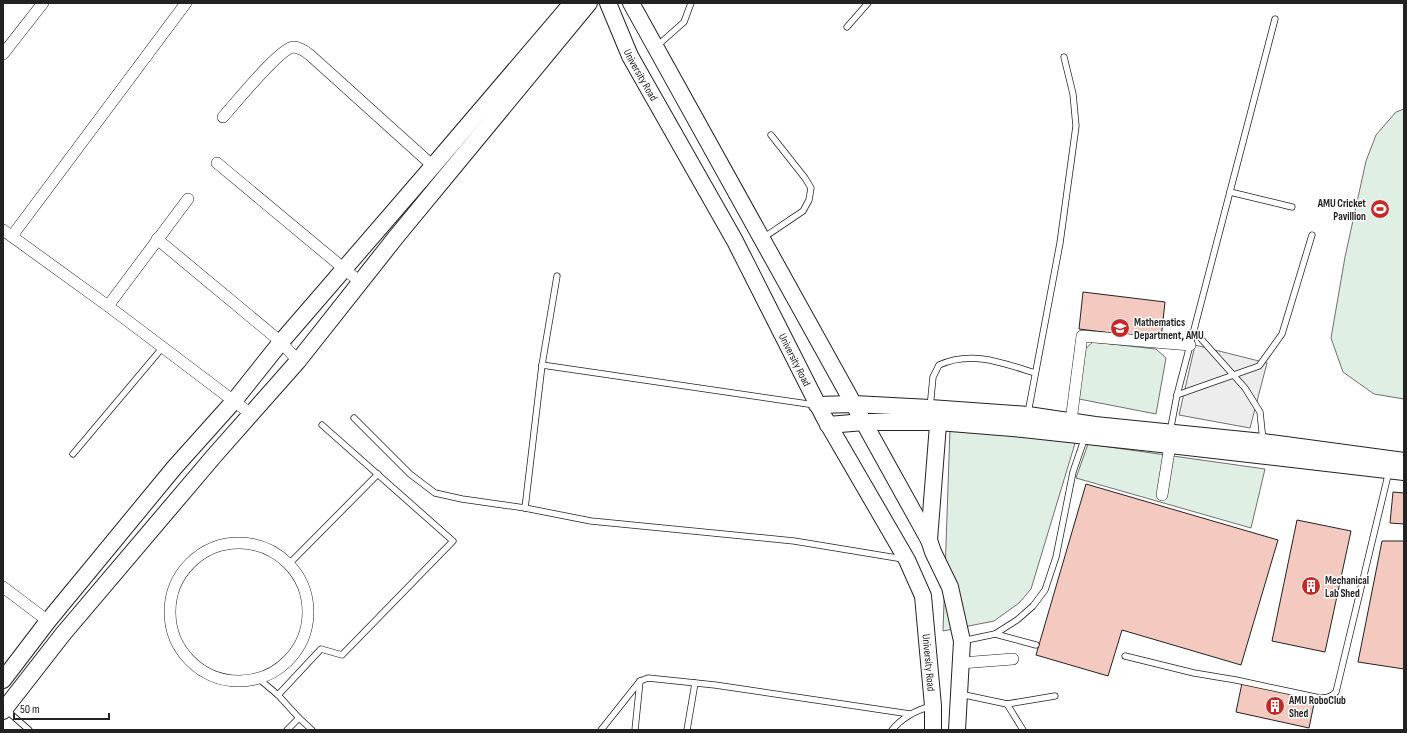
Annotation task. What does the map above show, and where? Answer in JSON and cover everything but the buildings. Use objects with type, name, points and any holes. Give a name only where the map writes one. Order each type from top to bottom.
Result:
[{"type":"main road","points":[[3,680],[48,622],[174,468],[234,401],[280,342],[572,3]]},
{"type":"main road","points":[[4,710],[63,634],[209,462],[298,361],[396,237],[589,3]]},
{"type":"main road","name":"University Road","points":[[608,3],[630,56],[735,241],[828,425],[907,560],[923,596],[933,706],[933,730]]},
{"type":"main road","points":[[631,3],[864,422],[931,546],[950,587],[962,641],[958,730]]},
{"type":"main road","points":[[818,405],[854,404],[936,413],[1085,436],[1263,442],[1404,461]]},
{"type":"main road","points":[[931,546],[936,413]]},
{"type":"main road","points":[[828,425],[936,413],[1028,415],[1095,425],[1170,439],[1396,472]]},
{"type":"main road","points":[[907,560],[931,546]]},
{"type":"street","points":[[3,54],[43,3]]},
{"type":"street","points":[[186,3],[7,233],[108,306],[251,414]]},
{"type":"street","points":[[223,117],[267,68],[286,50],[292,47],[299,48],[310,54],[433,166]]},
{"type":"street","points":[[217,163],[360,282]]},
{"type":"street","points":[[108,306],[188,199]]},
{"type":"street","points":[[157,239],[280,342],[298,361]]},
{"type":"street","points":[[1071,421],[1082,336],[1190,345]]},
{"type":"street","points":[[1162,495],[1170,439]]},
{"type":"street","points":[[235,542],[262,546],[286,559],[303,581],[310,608],[306,635],[290,656],[258,678],[244,683],[216,679],[192,665],[176,644],[168,617],[172,589],[186,566],[208,549],[235,542]]},
{"type":"street","points":[[3,587],[48,622]]},
{"type":"street","points":[[961,663],[1013,659]]},
{"type":"lane","points":[[656,48],[684,22],[691,3]]},
{"type":"lane","points":[[847,27],[868,3]]},
{"type":"lane","points":[[1170,439],[1177,395],[1275,19]]},
{"type":"lane","points":[[1028,415],[1060,243],[1076,126],[1073,94],[1064,57]]},
{"type":"lane","points":[[762,239],[803,211],[809,200],[811,188],[805,178],[771,135]]},
{"type":"lane","points":[[1230,192],[1292,207]]},
{"type":"lane","points":[[1177,395],[1259,366],[1282,334],[1312,235]]},
{"type":"lane","points":[[525,508],[542,365],[557,276]]},
{"type":"lane","points":[[1194,331],[1245,388],[1260,412],[1263,442]]},
{"type":"lane","points":[[73,454],[163,348]]},
{"type":"lane","points":[[936,413],[933,377],[939,364],[950,360],[976,358],[996,361],[1035,373]]},
{"type":"lane","points":[[542,365],[818,405]]},
{"type":"lane","points":[[354,418],[410,474],[435,493],[591,521],[794,541],[907,560]]},
{"type":"lane","points":[[278,695],[320,649],[342,655],[453,541],[322,425]]},
{"type":"lane","points":[[962,641],[994,634],[1017,620],[1034,606],[1045,590],[1056,557],[1073,472],[1085,436]]},
{"type":"lane","points":[[1125,656],[1194,673],[1236,680],[1320,698],[1328,698],[1333,695],[1336,692],[1396,472]]},
{"type":"lane","points":[[289,564],[378,474]]},
{"type":"lane","points":[[994,634],[1036,645]]},
{"type":"lane","points":[[258,678],[278,695],[312,730]]},
{"type":"lane","points":[[601,730],[640,681],[648,678],[695,683],[910,714]]},
{"type":"lane","points":[[635,730],[640,681]]},
{"type":"lane","points":[[687,730],[695,683]]},
{"type":"lane","points":[[959,694],[1006,704],[1055,696]]},
{"type":"lane","points":[[1006,704],[1023,730]]},
{"type":"lane","points":[[892,730],[910,714],[923,708],[933,706]]},
{"type":"lane","points":[[4,710],[29,730]]},
{"type":"lane","points":[[287,730],[299,718]]},
{"type":"green space","name":"AMU Cricket Pavillion","points":[[1404,109],[1404,399],[1374,394],[1343,372],[1331,338],[1345,257],[1366,161],[1376,135],[1396,112]]},
{"type":"green space","points":[[1093,342],[1156,349],[1166,358],[1156,414],[1079,399],[1084,350]]},
{"type":"green space","points":[[950,429],[1076,440],[1031,589],[1019,603],[994,621],[943,631]]},
{"type":"green space","points":[[1088,444],[1265,469],[1251,528],[1076,478]]},
{"type":"shaded area","points":[[1195,345],[1267,363],[1250,428],[1179,415]]},
{"type":"place","name":"AMU Cricket Pavillion","points":[[1380,209]]},
{"type":"place","name":"Mathematics Department, AMU","points":[[1120,328]]},
{"type":"place","name":"Mechanical Lab Shed","points":[[1311,586]]},
{"type":"place","name":"AMU RoboClub Shed","points":[[1275,706]]}]
